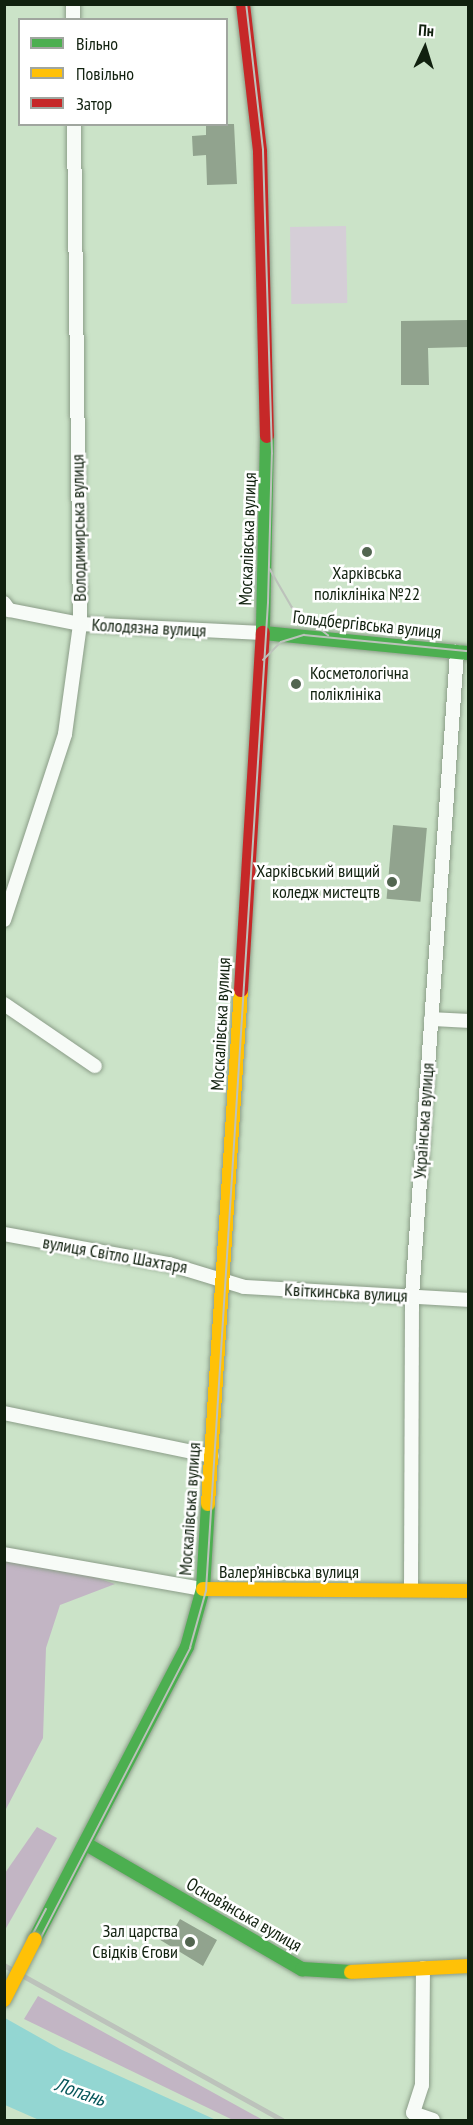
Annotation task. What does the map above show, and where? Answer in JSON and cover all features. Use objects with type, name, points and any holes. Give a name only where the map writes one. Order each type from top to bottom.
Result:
[{"type":"street","name":"Москалівська вулиця","points":[[4,2000],[87,1844],[189,1641],[203,1589],[263,633],[268,380],[260,152],[243,4]]},
{"type":"street","name":"Володимирська вулиця","points":[[4,920],[65,734],[80,624],[74,126]]},
{"type":"street","name":"Колодязна вулиця","points":[[6,609],[80,624],[263,633]]},
{"type":"street","name":"Гольдбергівська вулиця","points":[[263,633],[463,653]]},
{"type":"street","name":"Українська вулиця","points":[[411,1590],[412,1296],[431,1019],[463,653]]},
{"type":"street","points":[[4,1004],[95,1066]]},
{"type":"street","points":[[431,1019],[468,1021]]},
{"type":"street","name":"вулиця Світло Шахтаря","points":[[4,1234],[169,1264],[224,1282]]},
{"type":"street","name":"Квіткинська вулиця","points":[[224,1282],[468,1300]]},
{"type":"street","points":[[4,1413],[212,1456]]},
{"type":"street","name":"Валер’янівська вулиця","points":[[4,1554],[203,1589],[468,1591]]},
{"type":"street","name":"Основ’янська вулиця","points":[[87,1844],[302,1969],[326,1973],[468,1966]]},
{"type":"street","points":[[423,1968],[422,2085],[413,2113],[433,2121]]},
{"type":"shaded area","points":[[346,226],[347,303],[291,304],[290,227]]},
{"type":"shaded area","points":[[5,1554],[51,1562],[115,1584],[60,1605],[46,1648],[43,1738],[5,1811]]},
{"type":"shaded area","points":[[37,1827],[57,1838],[5,1930],[5,1873]]},
{"type":"shaded area","points":[[38,1996],[263,2120],[233,2120],[24,2019]]},
{"type":"water","name":"Лопань","points":[[5,2018],[60,2049],[216,2120],[39,2120],[5,2105]]},
{"type":"building","points":[[234,124],[237,184],[207,185],[206,155],[193,156],[192,136],[206,135],[206,126]]},
{"type":"building","points":[[468,320],[468,347],[428,348],[429,385],[401,385],[401,321]]},
{"type":"building","points":[[393,825],[427,828],[420,902],[387,899]]},
{"type":"building","name":"Зал царства Свідків Єгови","points":[[180,1919],[217,1940],[203,1966],[157,1938],[162,1928],[172,1933]]},
{"type":"tram line","points":[[4,2009],[190,1648],[206,1591],[268,603],[272,454],[263,150],[246,4]]},
{"type":"tram line","points":[[270,569],[292,607],[328,635]]},
{"type":"tram line","points":[[263,660],[281,642],[304,635],[468,651]]},
{"type":"tram line","points":[[4,1989],[46,1909]]},
{"type":"railway","points":[[4,1965],[282,2120]]},
{"type":"traffic: fast","points":[[267,436],[263,633],[468,653]]},
{"type":"traffic: fast","points":[[35,1939],[187,1647],[203,1589],[208,1504]]},
{"type":"traffic: fast","points":[[86,1844],[302,1969],[351,1972]]},
{"type":"traffic: slow","points":[[208,1504],[241,990]]},
{"type":"traffic: slow","points":[[203,1589],[468,1591]]},
{"type":"traffic: slow","points":[[4,2000],[35,1939]]},
{"type":"traffic: slow","points":[[351,1972],[468,1966]]},
{"type":"traffic: jam","points":[[243,4],[260,152],[267,436]]},
{"type":"traffic: jam","points":[[241,990],[263,633]]},
{"type":"place","name":"Харківська поліклініка №22","points":[[367,552]]},
{"type":"place","name":"Косметологічна поліклініка","points":[[296,684]]},
{"type":"place","name":"Харківський вищий коледж мистецтв","points":[[392,882]]},
{"type":"place","name":"Зал царства Свідків Єгови","points":[[190,1942]]}]
